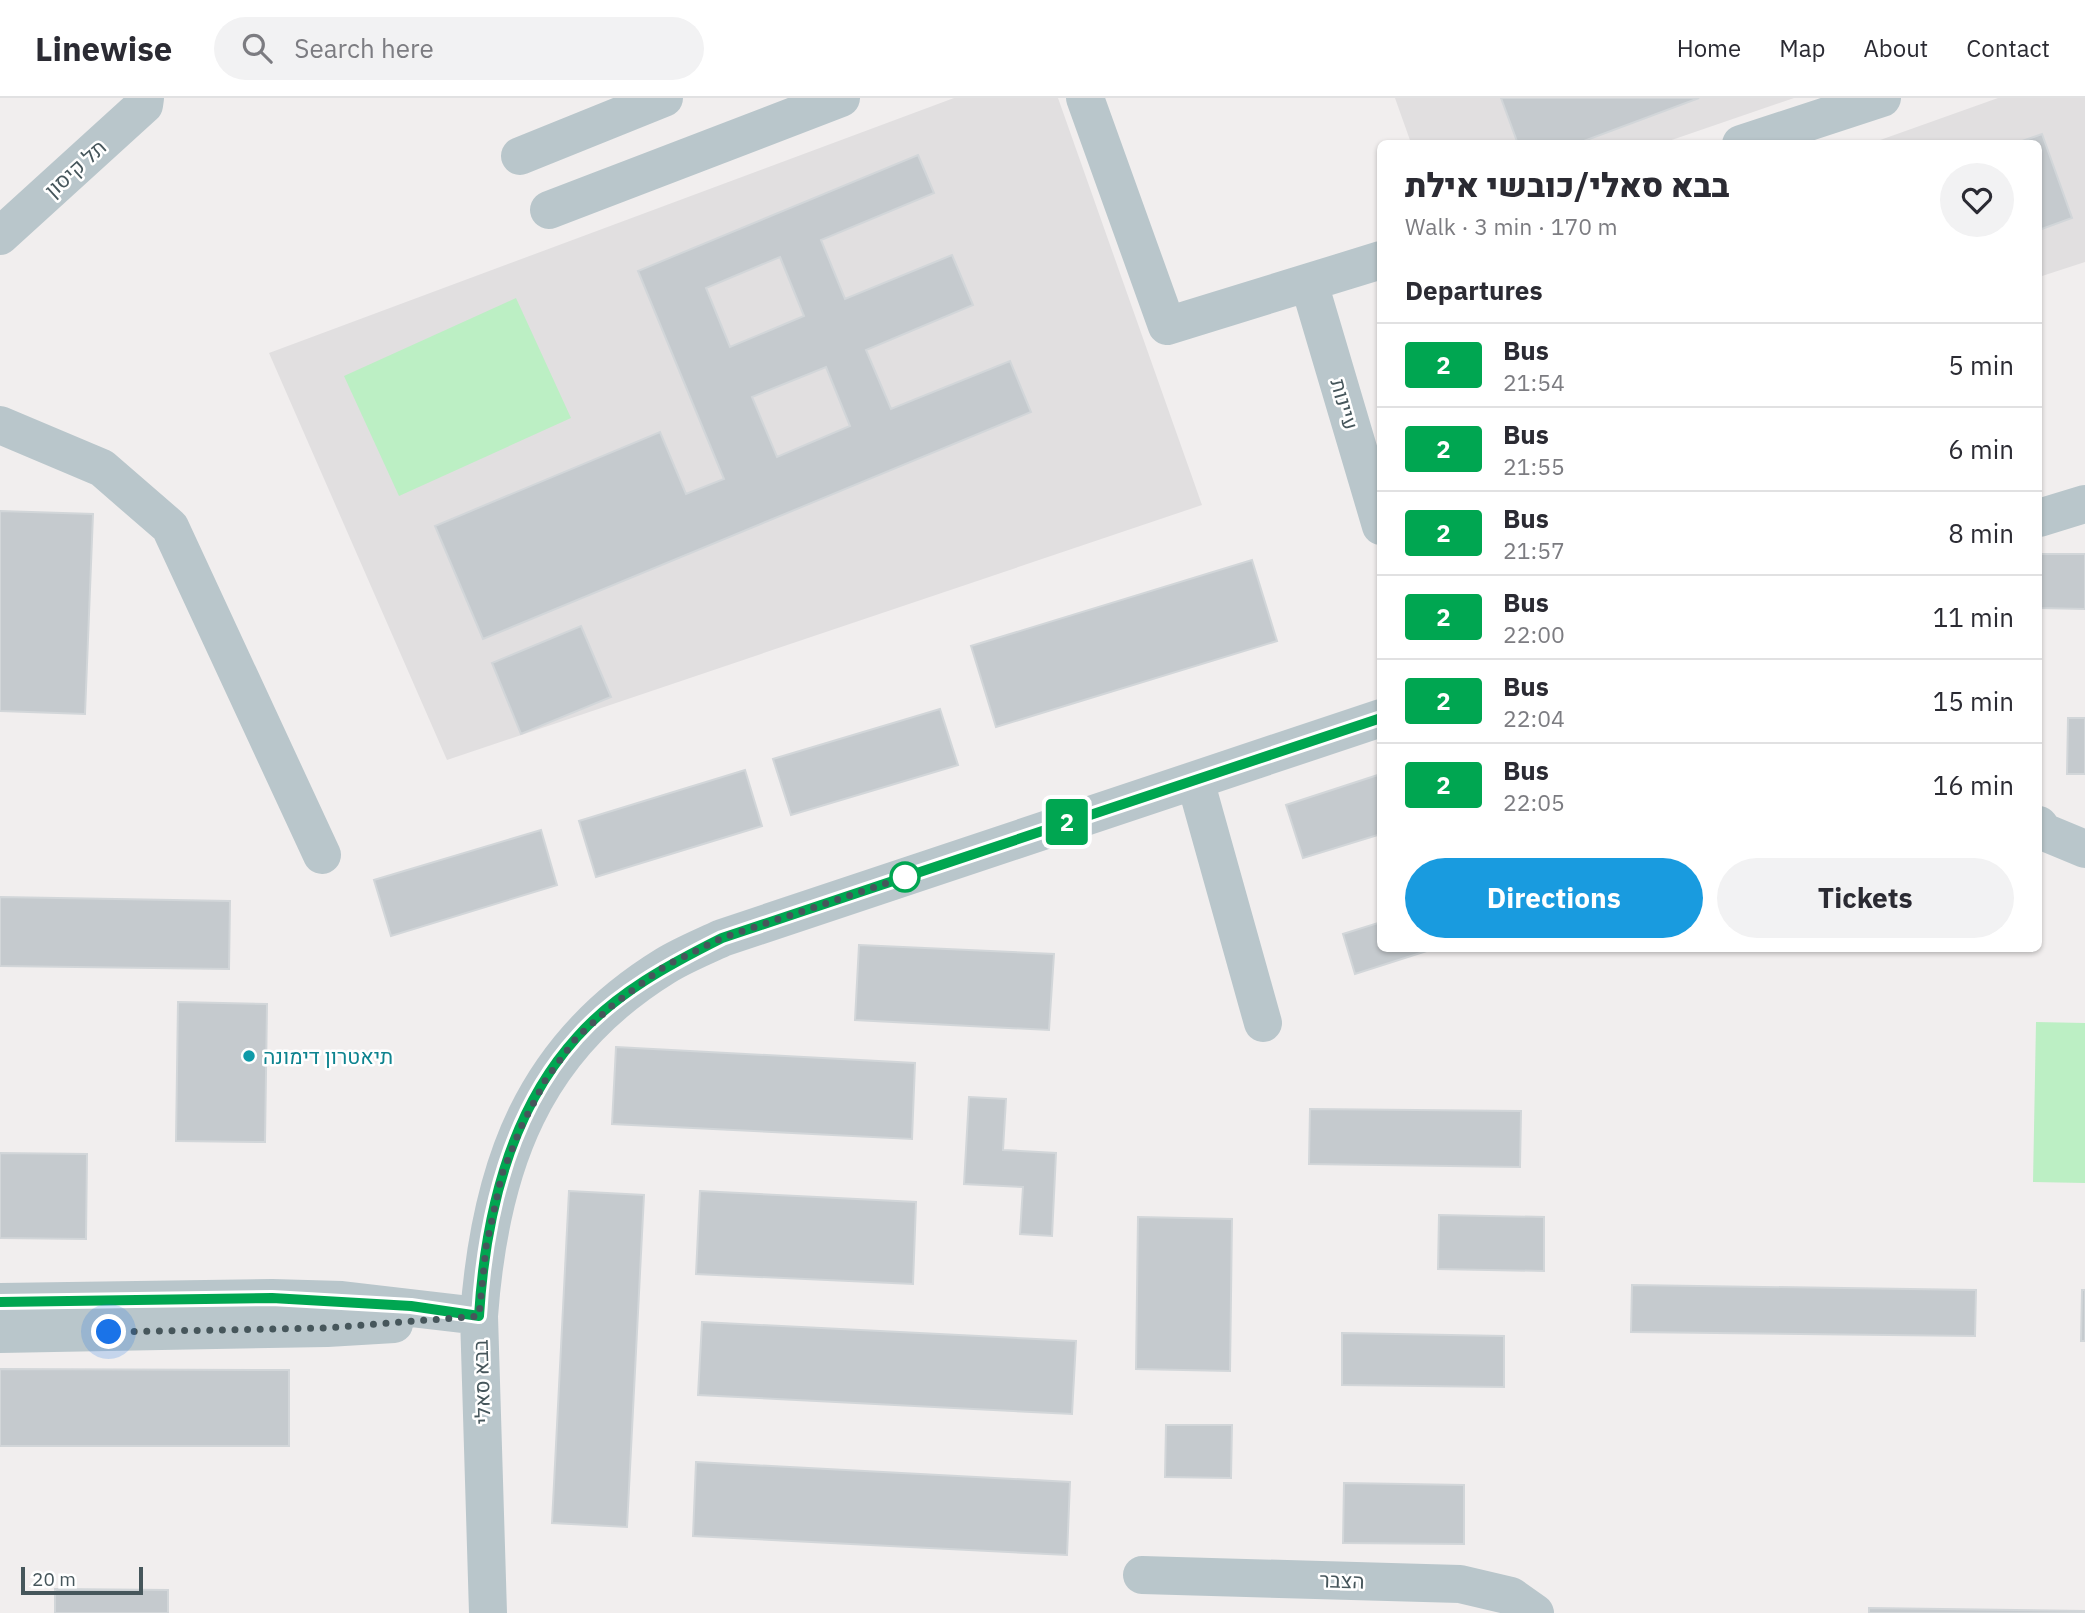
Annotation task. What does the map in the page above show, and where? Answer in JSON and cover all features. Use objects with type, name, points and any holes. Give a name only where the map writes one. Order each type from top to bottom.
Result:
[{"type":"street","name":"תל קיסון","points":[[0,236],[144,106],[145,98]]},
{"type":"street","points":[[520,156],[664,98]]},
{"type":"street","points":[[549,210],[841,98]]},
{"type":"street","points":[[1085,98],[1167,326],[1377,261]]},
{"type":"street","points":[[1753,140],[1882,98]]},
{"type":"street","name":"עיינות","points":[[1309,283],[1377,512]]},
{"type":"street","points":[[0,425],[102,468],[170,527],[322,855]]},
{"type":"street","points":[[2042,517],[2085,503]]},
{"type":"street","name":"בבא סאלי","points":[[488,1613],[479,1316],[482,1271],[502,1174],[521,1127],[546,1079],[577,1037],[614,1004],[665,966],[722,938],[1377,719]]},
{"type":"street","points":[[1195,780],[1263,1023]]},
{"type":"street","points":[[2042,829],[2085,849]]},
{"type":"street","points":[[0,1302],[272,1298],[411,1306],[479,1316]]},
{"type":"street","points":[[0,1334],[327,1328],[479,1316]]},
{"type":"street","name":"הצבר","points":[[1142,1575],[1460,1584],[1511,1596],[1535,1613]]},
{"type":"shaded area","points":[[954,98],[1058,98],[1202,505],[447,760],[269,353]]},
{"type":"shaded area","points":[[1395,98],[1794,98],[1672,140],[1410,140]]},
{"type":"shaded area","points":[[1998,98],[2085,98],[2085,262],[2042,276],[2042,140],[1880,140]]},
{"type":"green space","points":[[516,298],[571,418],[399,496],[344,376]]},
{"type":"green space","points":[[2036,1022],[2085,1023],[2085,1183],[2033,1182]]},
{"type":"building","points":[[1501,98],[1699,98],[1587,140],[1517,140]]},
{"type":"building","points":[[2042,134],[2072,218],[2042,229],[2042,140],[2025,140]]},
{"type":"building","points":[[918,155],[934,193],[821,240],[845,299],[952,255],[973,305],[866,350],[891,409],[1010,361],[1031,412],[483,639],[435,526],[660,432],[686,494],[724,479],[638,271]],"holes":[[[780,257],[804,316],[730,347],[706,288]],[[826,367],[850,426],[777,457],[752,397]]]},
{"type":"building","points":[[0,511],[93,514],[85,714],[0,711]]},
{"type":"building","points":[[2042,554],[2085,554],[2085,609],[2042,608]]},
{"type":"building","points":[[1252,560],[1277,641],[996,727],[971,646]]},
{"type":"building","points":[[581,626],[611,697],[521,734],[492,663]]},
{"type":"building","points":[[940,709],[958,765],[791,815],[773,759]]},
{"type":"building","points":[[2068,718],[2085,718],[2085,774],[2067,774]]},
{"type":"building","points":[[745,770],[762,826],[596,877],[579,821]]},
{"type":"building","points":[[1377,775],[1377,835],[1303,858],[1286,805]]},
{"type":"building","points":[[541,830],[557,885],[391,936],[374,880]]},
{"type":"building","points":[[0,897],[230,901],[229,969],[0,966]]},
{"type":"building","points":[[1377,923],[1377,952],[1424,952],[1355,974],[1343,934]]},
{"type":"building","points":[[859,945],[1054,954],[1049,1030],[855,1020]]},
{"type":"building","points":[[178,1002],[267,1004],[265,1142],[176,1141]]},
{"type":"building","points":[[616,1047],[915,1063],[912,1139],[612,1124]]},
{"type":"building","points":[[969,1097],[1006,1099],[1003,1150],[1056,1153],[1052,1236],[1020,1234],[1023,1187],[964,1184]]},
{"type":"building","points":[[1310,1109],[1521,1111],[1520,1167],[1309,1164]]},
{"type":"building","points":[[0,1153],[87,1154],[86,1239],[0,1238]]},
{"type":"building","points":[[569,1191],[644,1195],[627,1527],[552,1523]]},
{"type":"building","points":[[700,1191],[916,1202],[913,1284],[696,1274]]},
{"type":"building","points":[[1439,1215],[1544,1217],[1544,1271],[1438,1269]]},
{"type":"building","points":[[1138,1217],[1232,1219],[1230,1371],[1136,1369]]},
{"type":"building","points":[[1632,1285],[1976,1290],[1975,1336],[1631,1332]]},
{"type":"building","points":[[2082,1290],[2085,1290],[2085,1341],[2081,1341]]},
{"type":"building","points":[[702,1322],[1076,1341],[1072,1414],[698,1395]]},
{"type":"building","points":[[1342,1333],[1504,1336],[1504,1387],[1342,1385]]},
{"type":"building","points":[[0,1369],[289,1370],[289,1446],[0,1446]]},
{"type":"building","points":[[1166,1425],[1232,1425],[1231,1478],[1165,1477]]},
{"type":"building","points":[[696,1462],[1070,1482],[1067,1555],[693,1536]]},
{"type":"building","points":[[1344,1483],[1464,1485],[1464,1544],[1343,1543]]},
{"type":"building","points":[[55,1589],[168,1590],[168,1613],[55,1613]]},
{"type":"building","points":[[1869,1608],[2085,1611],[2085,1613],[1869,1613]]},
{"type":"bus line","name":"2","points":[[0,1302],[272,1298],[342,1300],[479,1316],[482,1271],[502,1174],[521,1127],[546,1079],[577,1037],[614,1004],[665,966],[722,938],[1377,719]]},
{"type":"place","name":"תיאטרון דימונה","points":[[249,1056]]},
{"type":"route","points":[[109,1332],[327,1328],[479,1316],[482,1271],[502,1174],[521,1127],[546,1079],[577,1037],[614,1004],[665,966],[722,938],[905,877]]}]
